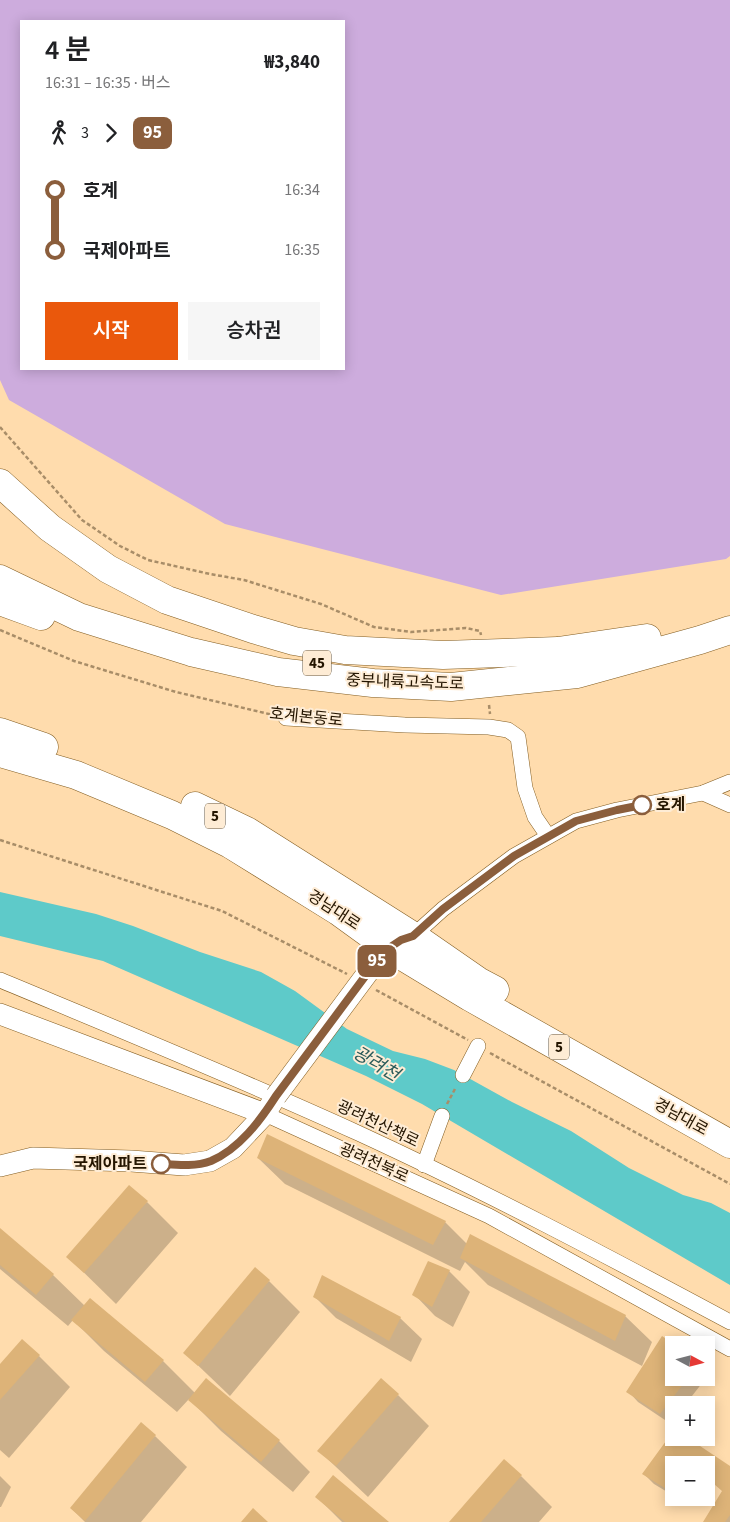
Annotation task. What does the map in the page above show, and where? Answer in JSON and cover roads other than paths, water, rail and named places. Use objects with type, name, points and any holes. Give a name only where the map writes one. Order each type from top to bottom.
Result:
[{"type":"highway","points":[[0,483],[50,528],[108,569],[166,600],[294,641],[345,650],[443,655],[558,651],[647,638]]},
{"type":"highway","name":"중부내륙고속도로","points":[[0,568],[85,606],[181,639],[274,659],[352,667],[456,668],[569,658],[647,638],[730,611]]},
{"type":"highway","name":"중부내륙고속도로","points":[[0,579],[79,617],[191,652],[278,672],[373,684],[451,687],[577,674],[730,630]]},
{"type":"highway","points":[[0,601],[128,649],[200,667],[277,682],[373,684]]},
{"type":"highway","name":"경남대로","points":[[0,732],[82,759],[179,799],[247,831],[413,936],[478,981],[730,1124]]},
{"type":"highway","name":"경남대로","points":[[0,752],[76,775],[172,815],[230,844],[338,911],[381,958],[470,997],[730,1144]]},
{"type":"street","name":"호계본동로","points":[[286,718],[406,725],[489,727],[508,730],[518,737],[525,788],[535,817],[548,836]]},
{"type":"street","points":[[0,1166],[33,1158],[131,1161],[184,1165],[210,1161],[233,1148],[270,1105],[381,958],[401,940],[413,936],[443,909],[514,856],[576,821],[617,810],[703,794],[730,782]]},
{"type":"street","points":[[703,794],[730,805]]},
{"type":"street","name":"광려천산책로","points":[[0,980],[234,1077],[270,1105],[359,1134],[622,1264],[730,1322]]},
{"type":"street","name":"광려천북로","points":[[0,1014],[270,1105],[489,1216],[730,1350]]},
{"type":"street","points":[[463,1075],[478,1046]]},
{"type":"street","points":[[424,1165],[442,1116]]},
{"type":"water","name":"광려천","points":[[0,892],[96,914],[261,972],[295,991],[347,1029],[393,1051],[425,1059],[454,1070],[512,1102],[571,1131],[629,1168],[683,1195],[711,1203],[730,1213],[730,1285],[422,1104],[366,1076],[103,961],[0,936]]},
{"type":"place","name":"호계","points":[[642,805]]},
{"type":"place","name":"국제아파트","points":[[161,1164]]}]
